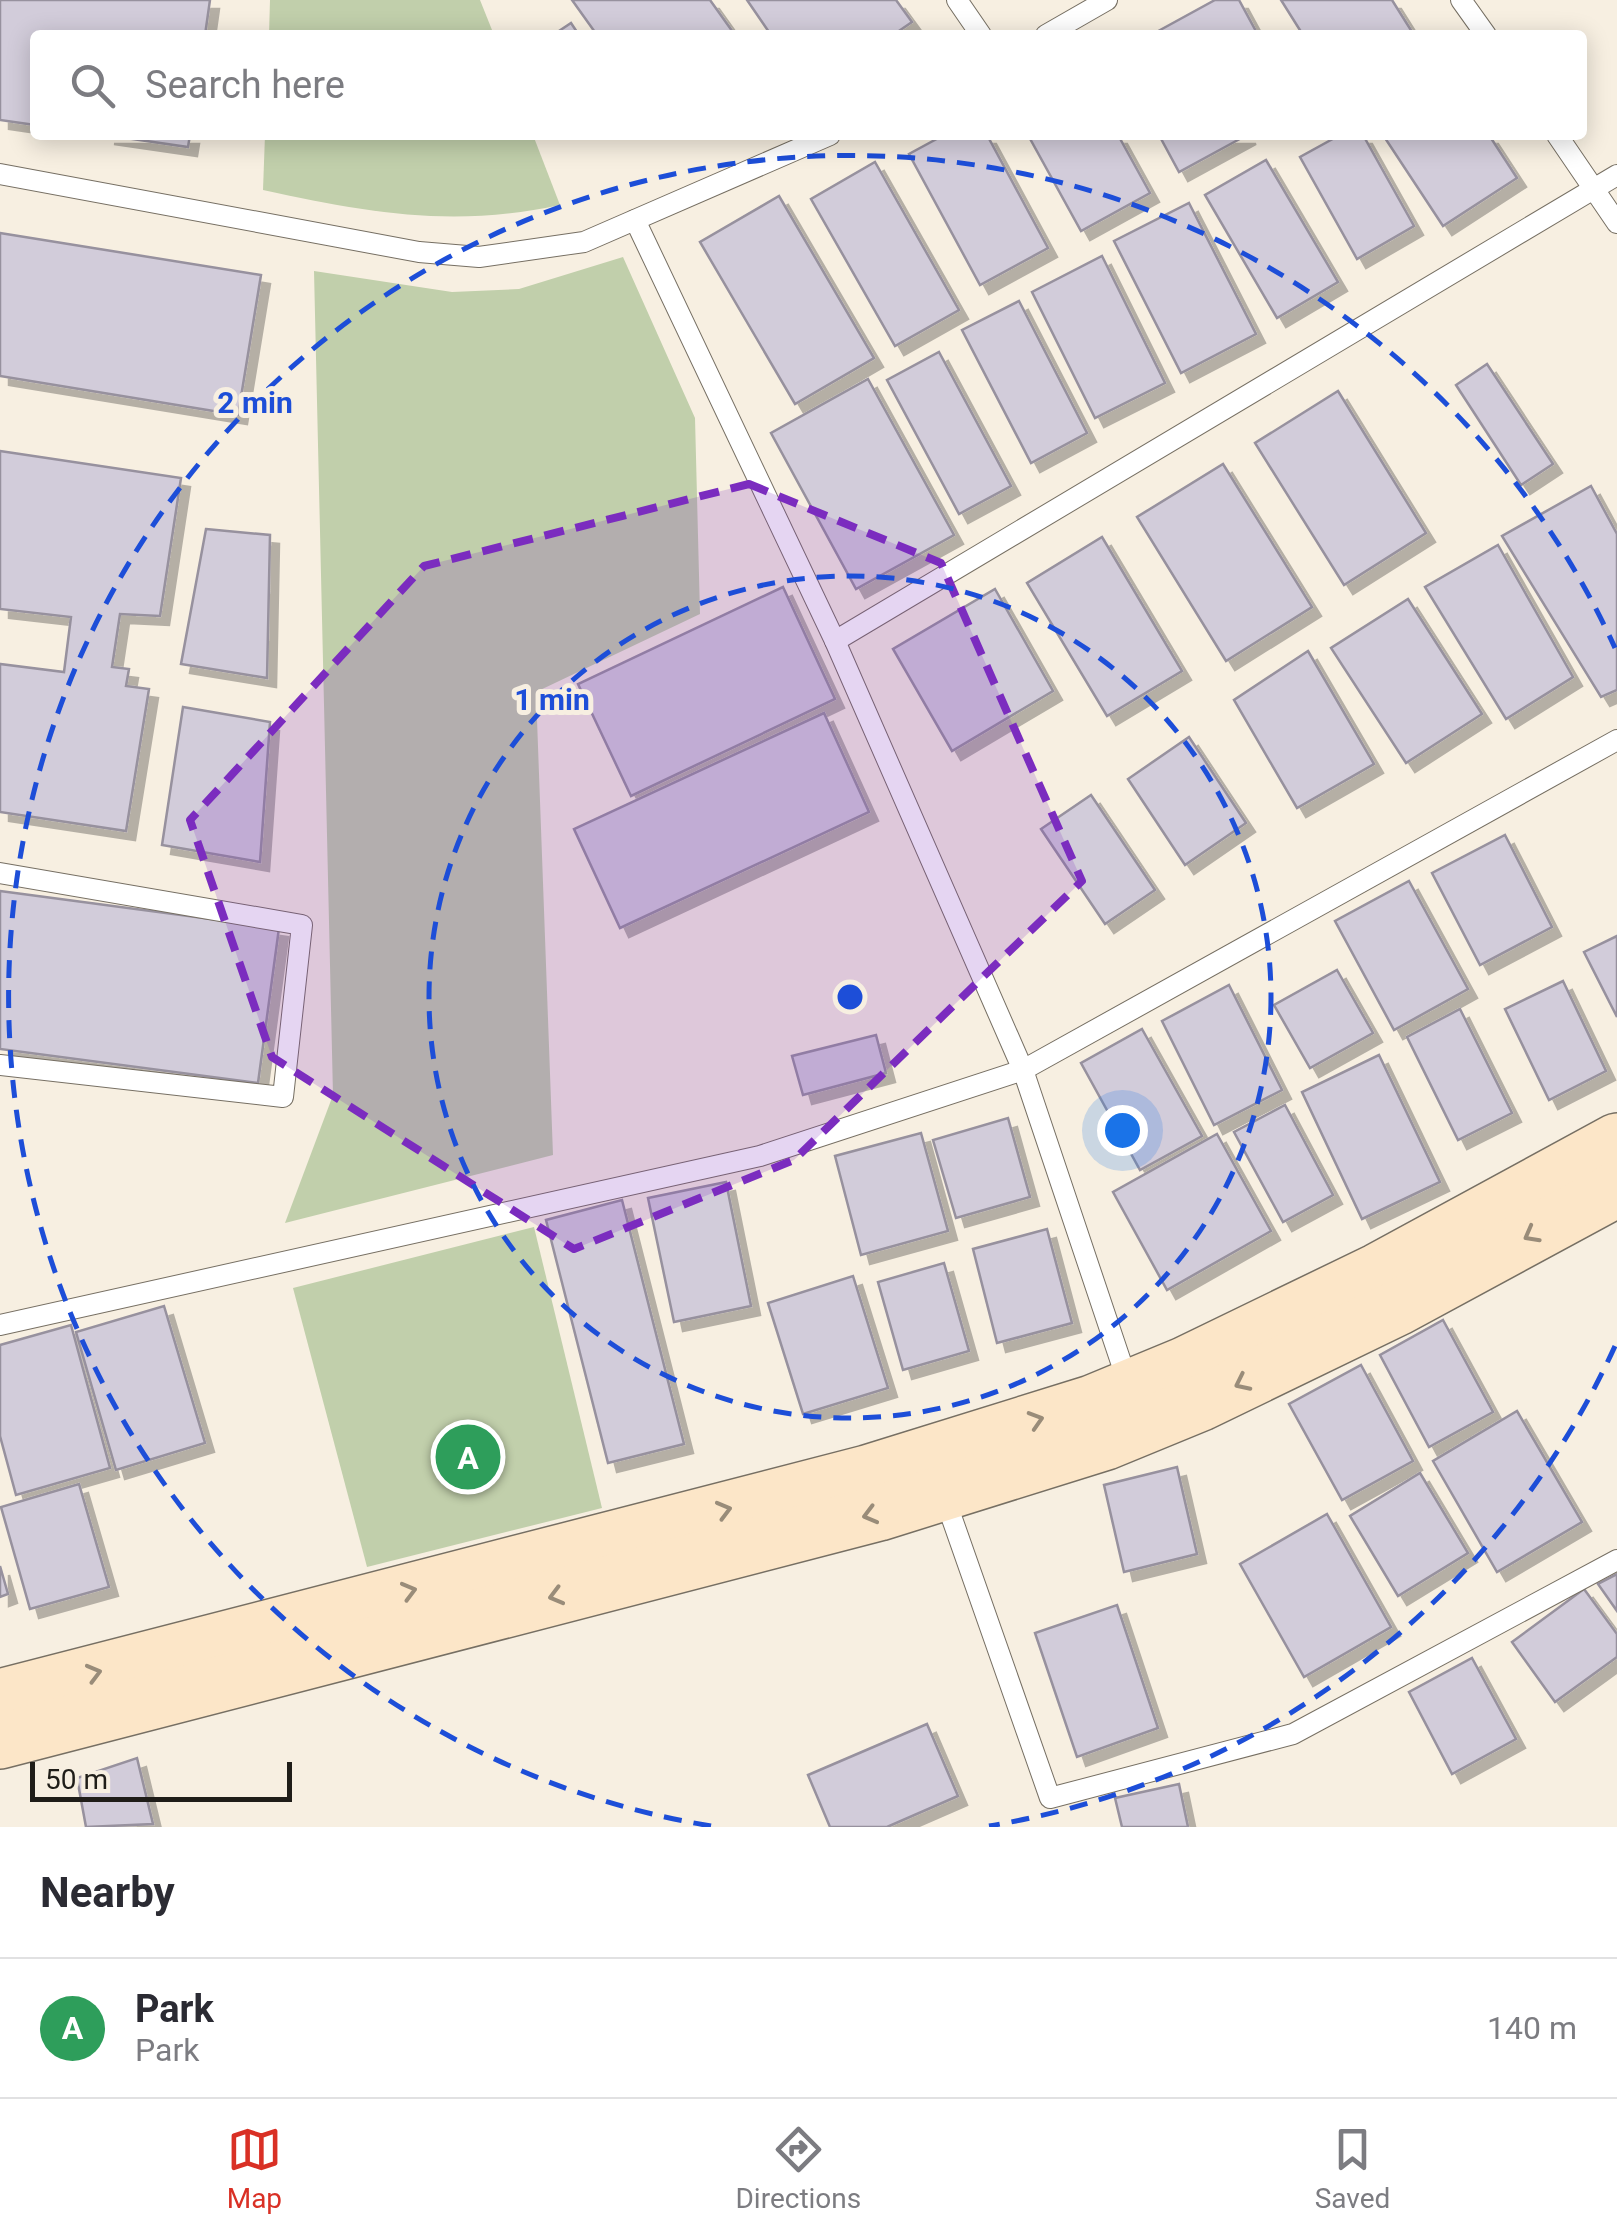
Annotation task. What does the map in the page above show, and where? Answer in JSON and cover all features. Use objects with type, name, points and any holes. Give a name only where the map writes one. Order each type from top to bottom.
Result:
[{"type":"main road","points":[[1136,1407],[1617,1141]]},
{"type":"main road","points":[[0,1741],[936,1473],[1136,1407],[1397,1308],[1617,1189]]},
{"type":"main road","points":[[0,1698],[936,1473]]},
{"type":"lane","points":[[957,0],[978,30]]},
{"type":"lane","points":[[1055,30],[1107,0]]},
{"type":"lane","points":[[1461,0],[1482,30]]},
{"type":"lane","points":[[0,174],[419,252],[480,257],[584,242],[819,140]]},
{"type":"lane","points":[[1560,140],[1617,223]]},
{"type":"lane","points":[[835,641],[1617,175]]},
{"type":"lane","points":[[635,220],[835,641],[1023,1070],[1136,1407]]},
{"type":"lane","points":[[0,1325],[760,1156],[1023,1070],[1617,740]]},
{"type":"lane","points":[[0,874],[302,925],[284,1097],[0,1065]]},
{"type":"lane","points":[[936,1473],[1050,1798],[1293,1734],[1617,1560]]},
{"type":"highlighted area","points":[[749,484],[941,563],[1082,881],[794,1160],[574,1249],[272,1057],[190,820],[424,566]]},
{"type":"green space","points":[[270,0],[480,0],[492,30],[269,30]]},
{"type":"green space","points":[[265,140],[535,140],[560,205],[483,216],[411,215],[263,190]]},
{"type":"green space","points":[[623,257],[695,418],[700,614],[536,692],[553,1155],[285,1223],[333,1095],[314,271],[452,292],[519,289]]},
{"type":"green space","points":[[534,1227],[602,1508],[367,1567],[293,1288]]},
{"type":"building","points":[[0,0],[210,0],[206,30],[30,30],[30,124],[0,120]]},
{"type":"building","points":[[572,0],[710,0],[731,30],[593,30]]},
{"type":"building","points":[[747,0],[896,0],[912,22],[900,30],[768,30]]},
{"type":"building","points":[[1215,0],[1239,0],[1255,30],[1160,30]]},
{"type":"building","points":[[1281,0],[1392,0],[1411,30],[1300,30]]},
{"type":"building","points":[[140,140],[189,140],[188,147]]},
{"type":"building","points":[[935,140],[990,140],[1048,248],[980,285],[909,154]]},
{"type":"building","points":[[1031,140],[1121,140],[1150,193],[1081,231]]},
{"type":"building","points":[[1162,140],[1238,140],[1179,172]]},
{"type":"building","points":[[1331,140],[1366,140],[1414,226],[1357,259],[1300,157]]},
{"type":"building","points":[[1386,140],[1492,140],[1517,178],[1443,226]]},
{"type":"building","points":[[1266,160],[1338,282],[1277,318],[1205,195]]},
{"type":"building","points":[[875,162],[959,310],[895,346],[811,199]]},
{"type":"building","points":[[779,196],[874,358],[795,404],[700,242]]},
{"type":"building","points":[[1189,203],[1256,334],[1181,373],[1114,241]]},
{"type":"building","points":[[0,233],[261,275],[238,415],[0,376]]},
{"type":"building","points":[[1102,256],[1165,383],[1095,418],[1032,292]]},
{"type":"building","points":[[1019,301],[1087,433],[1031,463],[962,330]]},
{"type":"building","points":[[939,352],[1011,486],[959,514],[887,380]]},
{"type":"building","points":[[1487,364],[1553,464],[1521,485],[1456,385]]},
{"type":"building","points":[[868,379],[954,535],[856,589],[771,433]]},
{"type":"building","points":[[1338,391],[1426,533],[1344,585],[1255,443]]},
{"type":"building","points":[[0,451],[181,478],[160,616],[120,614],[112,667],[129,669],[126,686],[149,689],[126,831],[0,812],[0,664],[64,672],[71,617],[0,609]]},
{"type":"building","points":[[1223,464],[1312,607],[1226,661],[1137,517]]},
{"type":"building","points":[[1591,486],[1617,534],[1617,690],[1601,697],[1502,536]]},
{"type":"building","points":[[206,529],[270,535],[267,678],[181,664]]},
{"type":"building","points":[[1102,537],[1182,671],[1107,716],[1027,583]]},
{"type":"building","points":[[1498,545],[1573,677],[1506,719],[1425,587]]},
{"type":"building","points":[[783,587],[835,699],[631,796],[578,684]]},
{"type":"building","points":[[995,589],[1053,691],[952,751],[893,649]]},
{"type":"building","points":[[1408,599],[1482,714],[1406,763],[1331,648]]},
{"type":"building","points":[[1308,651],[1374,764],[1297,808],[1234,700]]},
{"type":"building","points":[[183,707],[270,722],[260,862],[162,845]]},
{"type":"building","points":[[824,713],[869,812],[620,928],[574,829]]},
{"type":"building","points":[[1189,737],[1246,823],[1185,865],[1128,779]]},
{"type":"building","points":[[1091,795],[1155,890],[1105,924],[1041,829]]},
{"type":"building","points":[[1505,835],[1552,927],[1480,965],[1432,873]]},
{"type":"building","points":[[1409,881],[1468,989],[1394,1030],[1335,921]]},
{"type":"building","points":[[0,891],[279,928],[258,1083],[0,1049]]},
{"type":"building","points":[[1617,936],[1617,1017],[1584,952]]},
{"type":"building","points":[[1337,970],[1373,1033],[1310,1068],[1274,1005]]},
{"type":"building","points":[[1563,981],[1606,1071],[1549,1100],[1505,1009]]},
{"type":"building","points":[[1229,985],[1282,1090],[1214,1125],[1162,1021]]},
{"type":"building","points":[[1460,1009],[1512,1113],[1458,1140],[1407,1037]]},
{"type":"building","points":[[1142,1029],[1202,1136],[1140,1170],[1081,1063]]},
{"type":"building","points":[[876,1035],[886,1073],[803,1095],[792,1056]]},
{"type":"building","points":[[1379,1055],[1440,1182],[1362,1219],[1302,1092]]},
{"type":"building","points":[[1285,1105],[1333,1195],[1283,1222],[1234,1132]]},
{"type":"building","points":[[1008,1118],[1030,1197],[956,1218],[933,1140]]},
{"type":"building","points":[[921,1133],[948,1231],[861,1255],[835,1156]]},
{"type":"building","points":[[1217,1134],[1271,1231],[1167,1290],[1113,1192]]},
{"type":"building","points":[[726,1182],[751,1306],[674,1322],[648,1198]]},
{"type":"building","points":[[622,1200],[684,1444],[608,1463],[546,1220]]},
{"type":"building","points":[[1047,1229],[1072,1323],[997,1343],[973,1249]]},
{"type":"building","points":[[944,1263],[969,1351],[903,1370],[878,1282]]},
{"type":"building","points":[[853,1276],[888,1388],[803,1414],[768,1303]]},
{"type":"building","points":[[164,1306],[205,1443],[116,1470],[76,1332]]},
{"type":"building","points":[[1443,1320],[1493,1412],[1429,1447],[1380,1355]]},
{"type":"building","points":[[71,1325],[110,1468],[16,1495],[0,1436],[0,1345]]},
{"type":"building","points":[[1361,1365],[1413,1461],[1342,1500],[1289,1404]]},
{"type":"building","points":[[1517,1411],[1582,1522],[1497,1572],[1433,1461]]},
{"type":"building","points":[[1177,1467],[1197,1554],[1124,1572],[1104,1485]]},
{"type":"building","points":[[1420,1473],[1468,1553],[1398,1596],[1350,1516]]},
{"type":"building","points":[[79,1484],[109,1587],[30,1609],[1,1507]]},
{"type":"building","points":[[1327,1514],[1391,1627],[1304,1677],[1240,1564]]},
{"type":"building","points":[[0,1566],[8,1594],[0,1597]]},
{"type":"building","points":[[1617,1574],[1617,1611],[1598,1584]]},
{"type":"building","points":[[1584,1589],[1617,1634],[1617,1657],[1555,1702],[1512,1642]]},
{"type":"building","points":[[1117,1605],[1158,1728],[1077,1757],[1035,1633]]},
{"type":"building","points":[[1472,1658],[1516,1739],[1452,1774],[1409,1692]]},
{"type":"building","points":[[927,1724],[958,1796],[887,1827],[830,1827],[808,1775]]},
{"type":"building","points":[[137,1758],[153,1824],[86,1827],[77,1778]]},
{"type":"building","points":[[1179,1784],[1188,1827],[1122,1827],[1115,1798]]},
{"type":"place","name":"Park","points":[[468,1457]]}]
